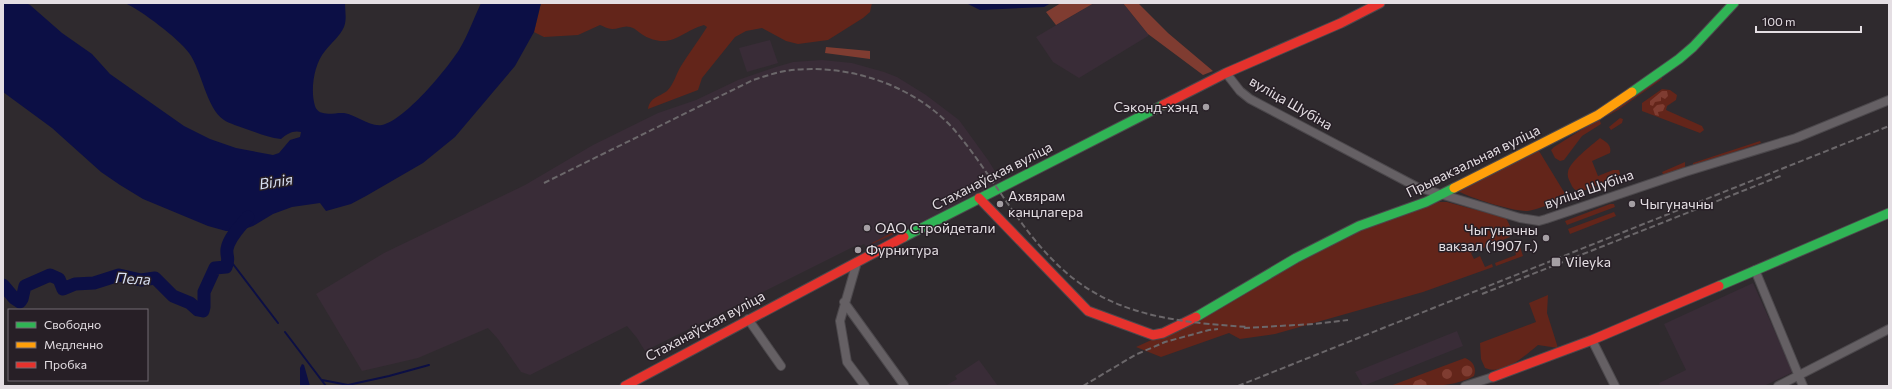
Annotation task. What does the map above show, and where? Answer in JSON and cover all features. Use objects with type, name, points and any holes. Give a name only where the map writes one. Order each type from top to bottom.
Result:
[{"type":"street","name":"Стаханаўская вуліца","points":[[624,386],[748,318],[979,198],[1226,73],[1341,23],[1380,3]]},
{"type":"street","name":"Прывакзальная вуліца","points":[[979,198],[1088,310],[1153,335],[1163,333],[1187,320],[1203,314],[1296,258],[1358,226],[1426,202],[1439,194],[1598,115],[1679,59],[1734,3]]},
{"type":"street","name":"вуліца Шубіна","points":[[1226,73],[1240,91],[1250,99],[1417,187],[1520,218],[1539,221],[1664,179],[1790,140],[1889,100]]},
{"type":"street","points":[[1465,386],[1592,340],[1889,213]]},
{"type":"street","points":[[857,262],[844,302],[840,321],[847,362],[865,386]]},
{"type":"street","points":[[1755,270],[1803,386]]},
{"type":"street","points":[[844,302],[904,385]]},
{"type":"street","points":[[748,318],[781,366]]},
{"type":"street","points":[[1778,386],[1889,330]]},
{"type":"street","points":[[1592,340],[1615,386]]},
{"type":"street","points":[[1484,386],[1493,377]]},
{"type":"shaded area","points":[[541,3],[872,3],[870,12],[863,18],[828,40],[798,44],[786,41],[762,28],[746,31],[735,37],[702,78],[698,90],[648,109],[649,105],[655,98],[667,91],[681,66],[707,27],[704,25],[677,38],[665,41],[657,41],[646,37],[635,29],[626,26],[612,29],[600,25],[578,35],[544,37],[534,32]]},
{"type":"shaded area","points":[[1061,3],[1094,3],[1056,25],[1046,12]]},
{"type":"shaded area","points":[[1094,3],[1123,3],[1148,34],[1148,36],[1079,78],[1053,62],[1036,37]]},
{"type":"shaded area","points":[[1123,3],[1138,3],[1168,33],[1213,71],[1203,75],[1148,34]]},
{"type":"shaded area","points":[[770,40],[778,63],[747,72],[739,48]]},
{"type":"shaded area","points":[[826,47],[870,51],[870,59],[825,53]]},
{"type":"shaded area","points":[[822,60],[852,63],[884,72],[897,77],[926,95],[959,120],[988,160],[1001,181],[868,249],[864,244],[856,248],[855,246],[645,351],[627,326],[530,375],[521,372],[498,339],[488,328],[418,358],[362,371],[316,294],[384,253],[525,185],[593,145],[658,113],[696,100],[738,80],[776,67],[793,62]]},
{"type":"shaded area","points":[[1662,77],[1662,79],[1607,116],[1607,114]]},
{"type":"shaded area","points":[[1662,89],[1670,90],[1677,95],[1676,100],[1667,106],[1666,110],[1702,126],[1704,130],[1700,133],[1642,111],[1642,103]]},
{"type":"shaded area","points":[[1662,91],[1667,91],[1668,96],[1665,99],[1661,97],[1661,101],[1655,102],[1653,106],[1650,105],[1650,101]]},
{"type":"shaded area","points":[[1663,104],[1665,106],[1663,111],[1658,112],[1659,116],[1655,115],[1653,109],[1657,105]]},
{"type":"shaded area","points":[[1620,118],[1623,119],[1622,123],[1611,130],[1609,127]]},
{"type":"shaded area","points":[[1597,120],[1600,121],[1601,124],[1582,136],[1564,160],[1560,161],[1555,158],[1551,150],[1554,147]]},
{"type":"shaded area","points":[[1600,138],[1608,144],[1610,153],[1592,161],[1598,176],[1613,170],[1619,170],[1620,174],[1612,180],[1580,192],[1577,191],[1568,178],[1569,168],[1581,154]]},
{"type":"shaded area","points":[[1760,141],[1761,143],[1693,166],[1693,163]]},
{"type":"shaded area","points":[[1539,151],[1564,192],[1564,198],[1537,209],[1522,211],[1493,204],[1458,191],[1534,152]]},
{"type":"shaded area","points":[[1685,162],[1685,169],[1664,176],[1662,172]]},
{"type":"shaded area","points":[[1439,202],[1447,202],[1506,218],[1512,230],[1510,237],[1471,253],[1474,259],[1480,256],[1485,267],[1492,264],[1493,267],[1423,292],[1275,334],[1240,339],[1229,333],[1161,357],[1136,347],[1169,332],[1361,228]]},
{"type":"shaded area","points":[[1610,204],[1614,204],[1615,207],[1567,225],[1565,221]]},
{"type":"shaded area","points":[[1614,212],[1616,216],[1570,234],[1568,229]]},
{"type":"shaded area","points":[[897,230],[896,233],[870,245],[872,243]]},
{"type":"shaded area","points":[[1520,247],[1523,256],[1496,266],[1495,263],[1516,255],[1514,249]]},
{"type":"shaded area","points":[[1753,283],[1793,372],[1764,386],[1660,386],[1659,383],[1686,370],[1664,324]]},
{"type":"shaded area","points":[[1548,295],[1547,313],[1558,348],[1538,345],[1514,364],[1500,369],[1492,370],[1485,368],[1481,359],[1480,343],[1536,322],[1529,303]]},
{"type":"shaded area","points":[[1457,331],[1463,346],[1363,386],[1355,372]]},
{"type":"shaded area","points":[[1465,358],[1472,363],[1475,370],[1474,376],[1465,380],[1434,386],[1390,386]]},
{"type":"shaded area","points":[[979,360],[998,386],[945,386],[957,379],[955,376]]},
{"type":"shaded area","points":[[1467,365],[1471,367],[1473,371],[1471,375],[1467,377],[1463,375],[1461,371],[1463,367]]},
{"type":"shaded area","points":[[1445,369],[1449,369],[1451,370],[1451,378],[1445,379],[1442,376],[1442,372]]},
{"type":"shaded area","points":[[1421,379],[1426,382],[1427,386],[1412,386],[1415,381]]},
{"type":"water","name":"Вілія","points":[[3,3],[26,3],[30,5],[62,33],[92,54],[110,74],[184,126],[210,139],[236,148],[273,155],[279,153],[290,140],[300,137],[301,132],[293,132],[281,139],[259,134],[224,120],[218,114],[208,98],[197,69],[189,53],[184,47],[159,25],[125,3],[345,3],[346,18],[344,27],[321,56],[318,63],[313,85],[315,106],[320,112],[328,114],[349,114],[368,123],[382,125],[402,114],[424,93],[445,69],[459,50],[481,3],[541,3],[534,32],[515,66],[455,137],[423,163],[351,204],[326,211],[320,203],[292,207],[273,214],[253,226],[239,231],[226,231],[208,226],[143,199],[120,185],[101,172],[52,128],[3,92]]},
{"type":"water","points":[[966,3],[1051,3],[1044,7],[980,10]]},
{"type":"water","points":[[302,364],[304,365],[310,386],[300,386],[300,368]]},
{"type":"waterway","name":"Пела","points":[[3,285],[14,298],[20,302],[25,286],[50,275],[59,279],[63,289],[75,284],[94,283],[119,275],[141,280],[155,278],[173,296],[190,303],[198,310],[203,311],[204,292],[215,268],[226,267],[228,262],[227,249],[230,240],[248,217]]},
{"type":"waterway","points":[[233,264],[278,323]]},
{"type":"waterway","points":[[285,332],[326,386]]},
{"type":"waterway","points":[[322,380],[348,385],[429,365]]},
{"type":"railway","points":[[544,183],[753,80],[785,71],[808,69],[832,70],[856,74],[901,90],[922,102],[941,116],[971,151],[1040,246],[1074,279],[1093,292],[1135,310],[1157,316],[1203,323],[1248,327]]},
{"type":"railway","points":[[1238,386],[1889,126]]},
{"type":"railway","points":[[1482,294],[1783,175]]},
{"type":"railway","points":[[1244,328],[1314,324],[1348,320]]},
{"type":"railway","points":[[1083,386],[1135,355],[1165,342],[1218,329]]},
{"type":"traffic: fast","points":[[1632,92],[1679,59],[1693,47],[1734,3]]},
{"type":"traffic: fast","points":[[904,237],[1163,105]]},
{"type":"traffic: fast","points":[[1196,317],[1296,258],[1359,226],[1426,202],[1454,188]]},
{"type":"traffic: fast","points":[[1719,286],[1889,213]]},
{"type":"traffic: slow","points":[[1454,188],[1598,115],[1632,92]]},
{"type":"traffic: jam","points":[[1163,105],[1226,73],[1341,23],[1380,3]]},
{"type":"traffic: jam","points":[[979,198],[1088,311],[1153,335],[1163,333],[1196,317]]},
{"type":"traffic: jam","points":[[625,386],[904,237]]},
{"type":"traffic: jam","points":[[1493,377],[1592,340],[1719,286]]},
{"type":"place","name":"Сэконд-хэнд","points":[[1206,107]]},
{"type":"place","name":"Ахвярам канцлагера","points":[[1000,204]]},
{"type":"place","name":"Чыгуначны","points":[[1632,204]]},
{"type":"place","name":"ОАО Стройдетали","points":[[867,228]]},
{"type":"place","name":"Чыгуначны вакзал (1907 г.)","points":[[1546,238]]},
{"type":"place","name":"Фурнитура","points":[[858,250]]},
{"type":"place","name":"Vileyka","points":[[1556,262]]}]
